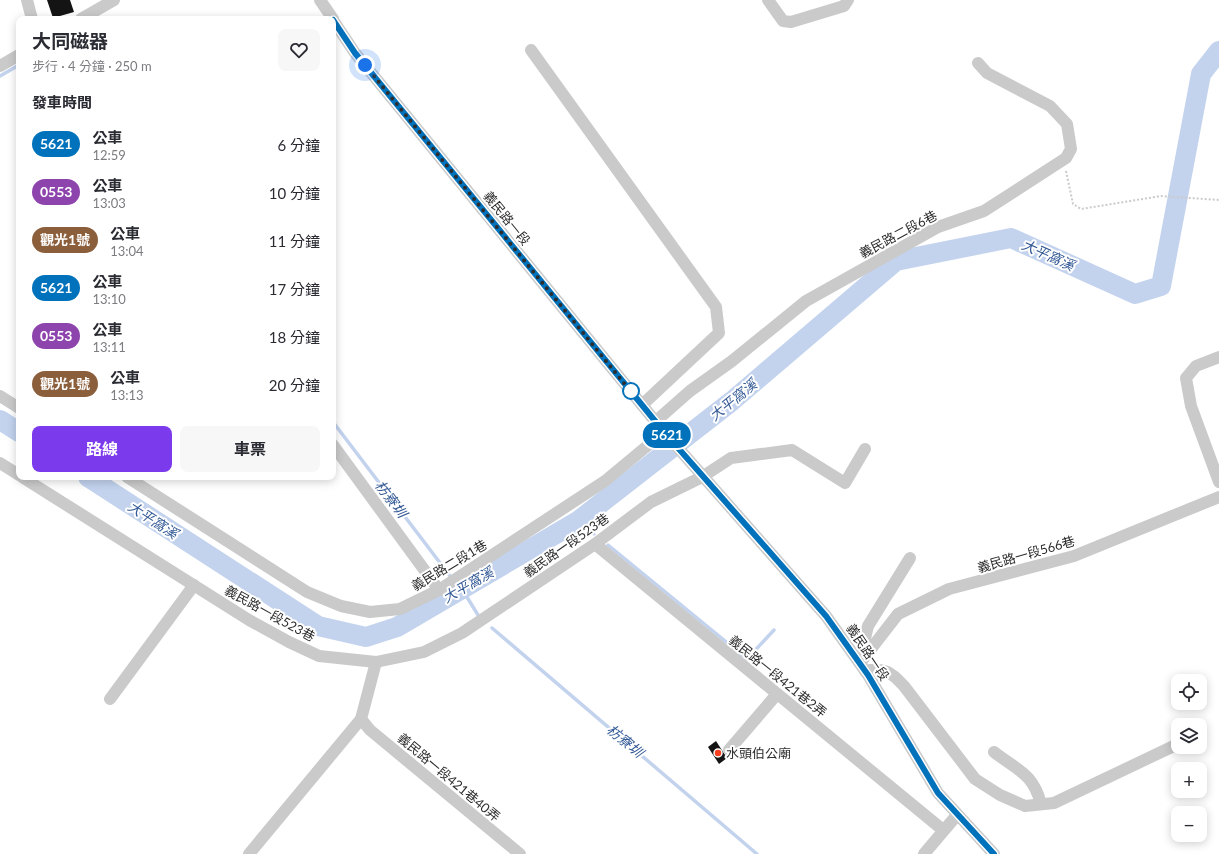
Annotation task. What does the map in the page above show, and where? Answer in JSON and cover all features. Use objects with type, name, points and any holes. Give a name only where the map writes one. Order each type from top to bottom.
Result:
[{"type":"street","points":[[27,0],[31,16]]},
{"type":"street","points":[[86,16],[114,0]]},
{"type":"street","name":"義民路一段","points":[[320,0],[331,16]]},
{"type":"street","points":[[768,0],[783,21],[792,22],[844,6],[848,0]]},
{"type":"street","name":"義民路一段","points":[[336,24],[355,53],[664,432],[826,616],[862,667],[938,793],[956,815],[994,854]]},
{"type":"street","points":[[530,50],[716,307],[720,333],[642,405]]},
{"type":"street","points":[[0,66],[16,57]]},
{"type":"street","name":"義民路二段6巷","points":[[656,421],[690,391],[732,361],[806,301],[938,227],[984,211],[1066,158],[1071,149],[1067,124],[1045,103],[987,73],[978,63]]},
{"type":"street","points":[[1219,357],[1196,366],[1186,378],[1191,406],[1219,482]]},
{"type":"street","points":[[0,396],[16,406]]},
{"type":"street","name":"義民路二段1巷","points":[[132,480],[307,592],[341,606],[370,612],[400,609],[440,590],[605,481],[664,432]]},
{"type":"street","points":[[336,449],[440,590]]},
{"type":"street","name":"義民路一段523巷","points":[[27,480],[249,620],[319,656],[376,662],[424,652],[462,634],[595,544],[651,502],[702,476],[731,458],[792,450],[845,483],[865,449]]},
{"type":"street","points":[[0,463],[16,473]]},
{"type":"street","name":"義民路一段566巷","points":[[862,667],[898,614],[949,589],[1074,556],[1219,497]]},
{"type":"street","name":"義民路一段421巷2弄","points":[[595,544],[943,830]]},
{"type":"street","points":[[910,558],[868,626],[862,667],[876,668],[891,672],[904,686],[975,779],[1000,795],[1025,806],[1054,803],[1171,747]]},
{"type":"street","points":[[110,699],[194,585]]},
{"type":"street","points":[[249,854],[361,719],[376,662]]},
{"type":"street","points":[[729,750],[777,694]]},
{"type":"street","name":"義民路一段421巷40弄","points":[[361,719],[370,730],[520,854]]},
{"type":"street","points":[[994,752],[1031,779],[1038,790],[1042,804]]},
{"type":"street","points":[[924,854],[956,815]]},
{"type":"path","points":[[1060,162],[1066,168],[1073,204],[1081,209],[1161,196],[1219,200]]},
{"type":"building","points":[[47,0],[70,0],[74,12],[60,16],[52,16]]},
{"type":"building","name":"水頭伯公廟","points":[[716,741],[727,758],[719,764],[708,747]]},
{"type":"waterway","name":"大平窩溪","points":[[93,480],[318,626],[366,637],[397,627],[578,521],[732,401],[896,261],[1011,238],[1135,294],[1161,286],[1201,74],[1219,51]]},
{"type":"waterway","name":"枋寮圳","points":[[0,76],[16,67]]},
{"type":"waterway","name":"大平窩溪","points":[[0,420],[16,430]]},
{"type":"waterway","name":"枋寮圳","points":[[336,426],[450,576]]},
{"type":"waterway","points":[[578,521],[594,534]]},
{"type":"waterway","points":[[608,545],[747,659],[774,630]]},
{"type":"waterway","points":[[462,589],[478,615]]},
{"type":"waterway","name":"枋寮圳","points":[[492,628],[757,854]]},
{"type":"bus line","name":"5621","points":[[336,24],[355,53],[664,432],[826,616],[868,675],[938,793],[956,815],[994,854]]},
{"type":"place","name":"水頭伯公廟","points":[[718,753]]},
{"type":"route","points":[[365,65],[632,393],[631,391]]}]
